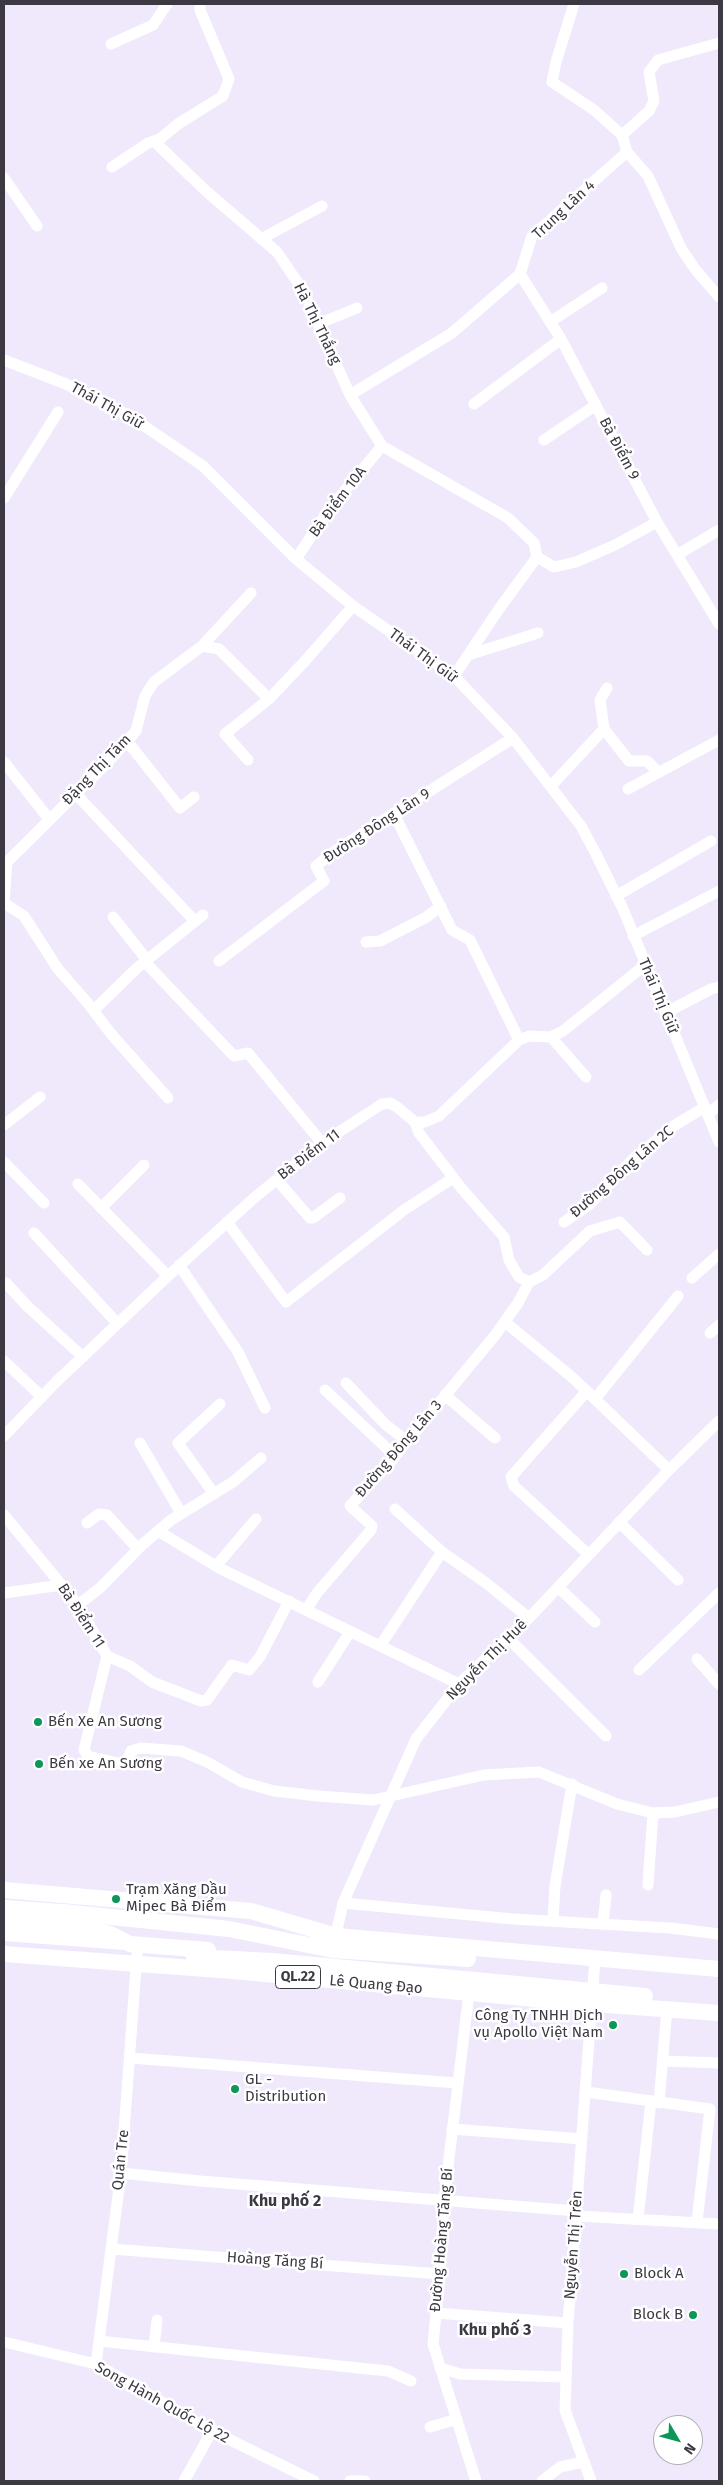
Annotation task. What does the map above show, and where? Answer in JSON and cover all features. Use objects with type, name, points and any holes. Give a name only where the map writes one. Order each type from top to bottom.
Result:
[{"type":"highway","name":"Lê Quang Đạo","points":[[4,1890],[251,1911],[277,1917],[334,1943]]},
{"type":"highway","points":[[205,1907],[243,1931]]},
{"type":"highway","name":"Lê Quang Đạo","points":[[34,1920],[63,1912],[181,1922],[334,1943],[595,1963],[719,1969]]},
{"type":"highway","name":"Lê Quang Đạo","points":[[4,1920],[34,1920],[110,1934],[135,1954]]},
{"type":"highway","name":"Lê Quang Đạo","points":[[4,1947],[135,1954],[469,1993],[508,1991]]},
{"type":"highway","name":"Lê Quang Đạo","points":[[4,1954],[135,1954],[193,1948],[272,1961],[508,1991],[593,1998],[719,2003]]},
{"type":"highway","name":"Lê Quang Đạo","points":[[595,1963],[719,1978]]},
{"type":"highway","name":"Lê Quang Đạo","points":[[593,1998],[719,2013]]},
{"type":"main road","points":[[4,1907],[63,1912]]},
{"type":"main road","points":[[4,1934],[135,1954]]},
{"type":"street","points":[[111,44],[153,25],[167,4]]},
{"type":"street","points":[[112,167],[223,96],[229,79],[200,10],[200,4]]},
{"type":"street","points":[[574,4],[556,62],[552,82],[594,110],[622,135],[627,152],[648,176],[681,248],[695,269],[719,297]]},
{"type":"street","points":[[622,135],[649,111],[654,101],[649,72],[658,60],[719,43]]},
{"type":"street","name":"Hà Thị Thắng","points":[[160,138],[157,144],[206,191],[277,252],[304,292],[350,395],[382,446],[508,518],[534,543],[538,557]]},
{"type":"street","name":"Trung Lân 4","points":[[520,274],[532,236],[627,152]]},
{"type":"street","points":[[4,178],[37,226]]},
{"type":"street","points":[[261,239],[322,206]]},
{"type":"street","points":[[350,395],[452,333],[520,274]]},
{"type":"street","name":"Bà Điểm 9","points":[[520,274],[561,339],[657,522],[719,624]]},
{"type":"street","points":[[550,322],[602,288]]},
{"type":"street","points":[[318,324],[357,308]]},
{"type":"street","points":[[474,404],[561,339]]},
{"type":"street","name":"Thái Thị Giữ","points":[[4,360],[66,384],[128,415],[203,466],[296,559],[353,606],[454,676],[513,738],[581,826],[616,896],[719,1142]]},
{"type":"street","points":[[544,440],[596,405]]},
{"type":"street","points":[[4,498],[58,412]]},
{"type":"street","name":"Bà Điểm 10A","points":[[296,559],[328,511],[382,446]]},
{"type":"street","points":[[454,676],[499,608],[538,557],[554,568],[576,562],[615,545],[657,522]]},
{"type":"street","points":[[677,555],[719,530]]},
{"type":"street","name":"Đặng Thị Tám","points":[[4,902],[7,862],[136,730],[145,696],[154,682],[202,646],[251,593]]},
{"type":"street","points":[[248,760],[225,734],[269,699],[353,606]]},
{"type":"street","points":[[468,655],[538,634]]},
{"type":"street","points":[[202,646],[219,649],[269,699]]},
{"type":"street","points":[[608,688],[600,700],[604,728],[629,761],[647,761],[658,772]]},
{"type":"street","points":[[551,786],[604,728]]},
{"type":"street","name":"Đường Đông Lân 9","points":[[219,961],[324,880],[316,866],[335,851],[513,738]]},
{"type":"street","points":[[628,789],[719,740]]},
{"type":"street","points":[[127,741],[180,808],[194,797]]},
{"type":"street","points":[[4,762],[49,818]]},
{"type":"street","points":[[75,793],[190,916]]},
{"type":"street","points":[[394,814],[452,930],[470,940],[519,1040]]},
{"type":"street","points":[[616,896],[711,840]]},
{"type":"street","points":[[633,936],[719,890]]},
{"type":"street","points":[[4,902],[24,916],[58,969],[94,1010],[112,1035],[168,1098]]},
{"type":"street","points":[[366,942],[380,941],[425,918],[441,906]]},
{"type":"street","points":[[94,1010],[146,961],[202,915]]},
{"type":"street","points":[[113,917],[146,961],[176,996],[234,1056],[248,1053],[322,1143]]},
{"type":"street","points":[[645,965],[563,1031],[550,1037],[528,1036],[519,1040],[439,1116],[425,1122],[415,1122],[419,1133],[453,1178],[504,1237],[509,1260],[519,1277],[529,1282],[543,1275],[590,1231],[620,1222],[647,1250]]},
{"type":"street","points":[[665,1013],[711,988],[719,987]]},
{"type":"street","points":[[550,1037],[586,1077]]},
{"type":"street","points":[[4,1125],[40,1097]]},
{"type":"street","name":"Bà Điểm 11","points":[[4,1436],[42,1396],[168,1276],[227,1222],[322,1143],[382,1104],[390,1104],[397,1107],[415,1122]]},
{"type":"street","name":"Đường Đông Lân 2C","points":[[564,1222],[590,1204],[634,1158],[675,1125],[719,1105]]},
{"type":"street","points":[[4,1162],[44,1203]]},
{"type":"street","points":[[101,1208],[144,1165]]},
{"type":"street","points":[[227,1222],[286,1302],[397,1215],[453,1178]]},
{"type":"street","points":[[277,1180],[310,1218],[313,1218],[340,1198]]},
{"type":"street","points":[[78,1184],[168,1276]]},
{"type":"street","points":[[34,1233],[117,1323]]},
{"type":"street","points":[[692,1278],[719,1254]]},
{"type":"street","points":[[179,1266],[238,1352],[264,1408]]},
{"type":"street","name":"Đường Đông Lân 3","points":[[306,1610],[317,1593],[371,1530],[372,1526],[350,1506],[395,1456],[505,1322],[529,1282]]},
{"type":"street","points":[[6,1283],[83,1357]]},
{"type":"street","points":[[588,1554],[514,1486],[511,1477],[591,1395],[678,1296]]},
{"type":"street","points":[[505,1322],[591,1395],[669,1470]]},
{"type":"street","points":[[710,1333],[719,1325]]},
{"type":"street","points":[[4,1361],[42,1396]]},
{"type":"street","points":[[346,1383],[386,1425],[407,1441]]},
{"type":"street","points":[[325,1390],[395,1456]]},
{"type":"street","points":[[446,1395],[495,1438]]},
{"type":"street","points":[[214,1494],[178,1443],[220,1404]]},
{"type":"street","name":"Nguyễn Thị Huê","points":[[334,1943],[343,1903],[392,1796],[412,1744],[459,1684],[529,1618],[669,1470],[719,1421]]},
{"type":"street","points":[[140,1442],[181,1514]]},
{"type":"street","points":[[78,1605],[100,1588],[158,1531],[181,1514],[233,1482],[261,1458]]},
{"type":"street","points":[[395,1509],[442,1552],[486,1583],[529,1618]]},
{"type":"street","points":[[87,1523],[99,1514],[107,1515],[138,1550]]},
{"type":"street","name":"Bà Điểm 11","points":[[4,1515],[78,1605],[107,1656],[84,1750],[88,1756],[122,1764],[128,1759],[131,1751],[142,1748],[181,1751],[207,1762],[242,1782],[274,1791],[373,1800],[392,1796]]},
{"type":"street","points":[[216,1566],[256,1519]]},
{"type":"street","points":[[619,1522],[678,1580]]},
{"type":"street","points":[[158,1531],[216,1566],[459,1684]]},
{"type":"street","points":[[380,1646],[442,1552]]},
{"type":"street","points":[[4,1593],[62,1585]]},
{"type":"street","points":[[558,1587],[595,1622]]},
{"type":"street","points":[[639,1670],[719,1593]]},
{"type":"street","points":[[107,1656],[130,1666],[152,1682],[202,1700],[207,1700],[232,1665],[249,1670],[260,1657],[289,1601]]},
{"type":"street","points":[[318,1682],[350,1632]]},
{"type":"street","points":[[507,1637],[606,1736]]},
{"type":"street","points":[[698,1659],[719,1684]]},
{"type":"street","points":[[392,1796],[484,1775],[539,1772],[617,1804],[653,1813],[676,1812],[719,1802]]},
{"type":"street","points":[[553,1921],[555,1886],[572,1784]]},
{"type":"street","points":[[648,1885],[653,1813]]},
{"type":"street","points":[[603,1924],[606,1895]]},
{"type":"street","points":[[343,1903],[719,1934]]},
{"type":"street","name":"Quán Tre","points":[[96,2364],[121,2173],[131,2058],[135,1954]]},
{"type":"street","name":"Nguyễn Thị Trên","points":[[590,2481],[565,2410],[568,2323],[595,1963]]},
{"type":"street","name":"Đường Hoàng Tăng Bí","points":[[469,1993],[444,2200],[440,2274],[433,2344],[476,2481]]},
{"type":"street","points":[[638,2219],[663,2061],[667,2008]]},
{"type":"street","points":[[131,2058],[457,2083]]},
{"type":"street","points":[[663,2061],[719,2063]]},
{"type":"street","points":[[586,2092],[715,2109],[697,2222]]},
{"type":"street","points":[[452,2129],[582,2140]]},
{"type":"street","points":[[121,2173],[444,2200],[577,2214],[719,2224]]},
{"type":"street","name":"Hoàng Tăng Bí","points":[[111,2249],[440,2274]]},
{"type":"street","points":[[436,2313],[568,2323]]},
{"type":"street","points":[[154,2347],[157,2320]]},
{"type":"street","points":[[99,2341],[388,2371],[411,2381]]},
{"type":"street","name":"Song Hành Quốc Lộ 22","points":[[4,2342],[96,2364],[212,2431],[314,2481]]},
{"type":"street","points":[[440,2368],[460,2374],[566,2377]]},
{"type":"street","points":[[430,2427],[457,2420]]},
{"type":"street","points":[[184,2481],[212,2431]]},
{"type":"street","points":[[542,2481],[560,2467],[584,2462]]},
{"type":"street","points":[[350,2481],[365,2481]]},
{"type":"place","name":"Bến Xe An Sương","points":[[38,1722]]},
{"type":"place","name":"Bến xe An Sương","points":[[39,1764]]},
{"type":"place","name":"Trạm Xăng Dầu Mipec Bà Điểm","points":[[116,1899]]},
{"type":"place","name":"Công Ty TNHH Dịch vụ Apollo Việt Nam","points":[[613,2025]]},
{"type":"place","name":"GL - Distribution","points":[[235,2089]]},
{"type":"place","name":"Block A","points":[[624,2274]]},
{"type":"place","name":"Block B","points":[[693,2315]]},
{"type":"district","name":"Khu phố 2","points":[[285,2202]]},
{"type":"district","name":"Khu phố 3","points":[[495,2331]]}]
